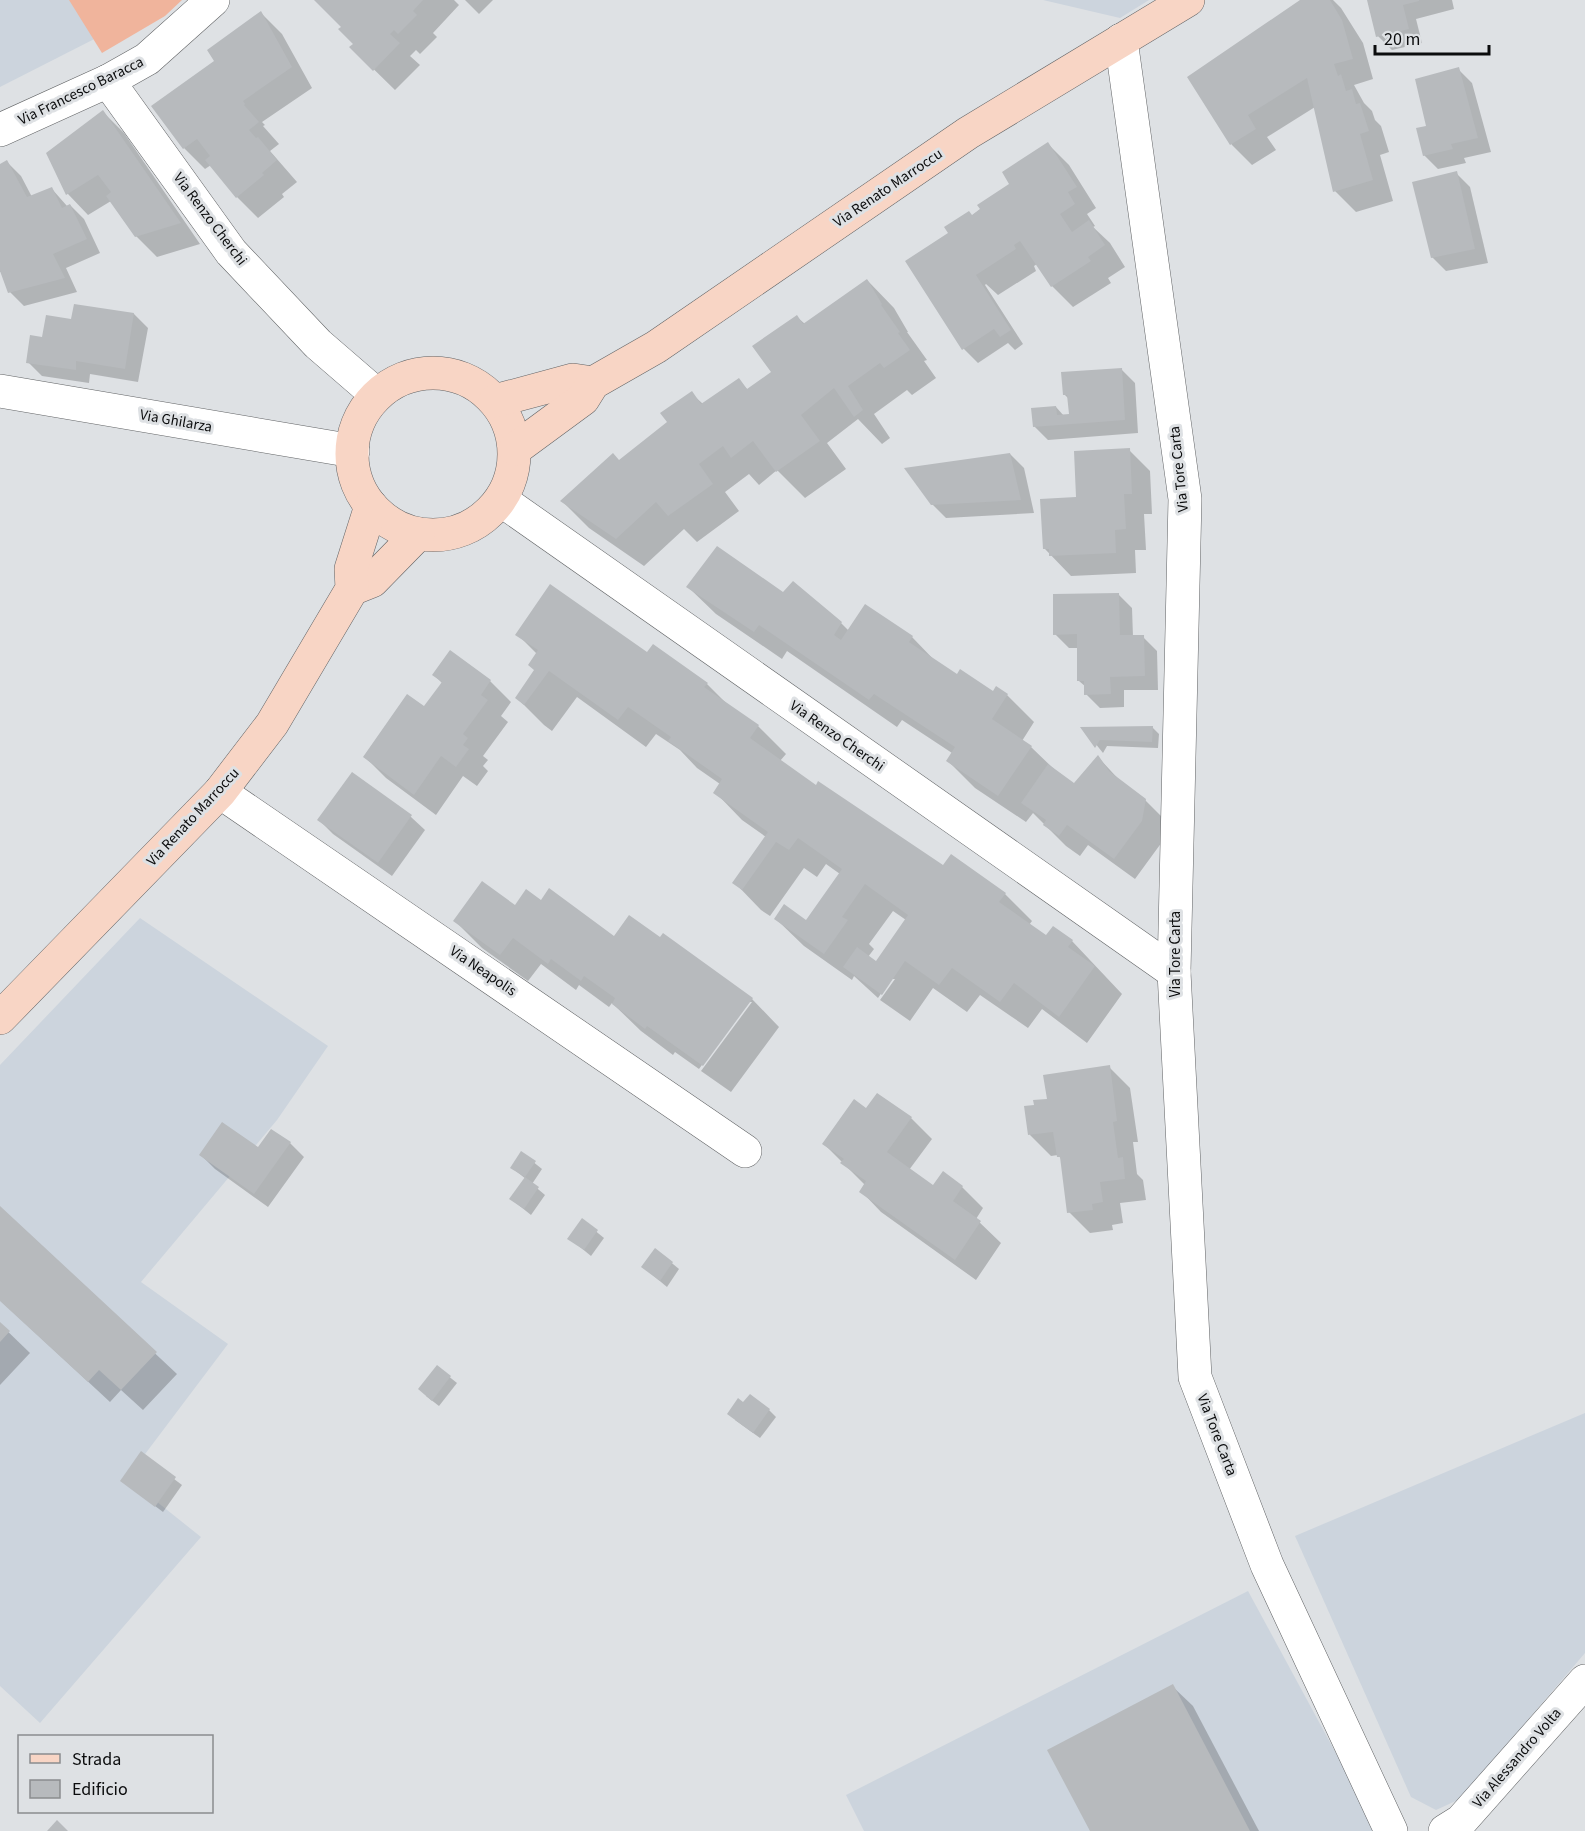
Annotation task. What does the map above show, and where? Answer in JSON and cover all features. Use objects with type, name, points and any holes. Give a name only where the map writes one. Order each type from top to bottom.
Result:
[{"type":"main road","name":"Via Renato Marroccu","points":[[515,449],[583,399],[593,383],[656,347],[968,133],[1188,0]]},
{"type":"main road","points":[[424,374],[451,374],[475,384],[495,400],[509,423],[515,449],[512,475],[501,500],[482,520],[457,532],[429,536],[418,534],[403,530],[380,516],[362,495],[353,468],[353,441],[361,416],[377,395],[399,380],[424,374]]},
{"type":"main road","points":[[495,400],[573,380],[593,383]]},
{"type":"main road","name":"Via Renato Marroccu","points":[[0,1018],[220,792],[272,724],[352,589],[351,569],[371,506]]},
{"type":"main road","points":[[352,589],[372,581],[418,534]]},
{"type":"street","name":"Via Francesco Baracca","points":[[0,130],[108,81],[147,59],[213,0]]},
{"type":"street","name":"Via Tore Carta","points":[[1121,40],[1185,499],[1174,972],[1195,1377],[1267,1565],[1391,1831]]},
{"type":"street","name":"Via Renzo Cherchi","points":[[108,81],[231,252],[318,344],[377,395]]},
{"type":"street","name":"Via Ghilarza","points":[[0,391],[353,451]]},
{"type":"street","name":"Via Renzo Cherchi","points":[[501,500],[1174,972]]},
{"type":"street","name":"Via Neapolis","points":[[220,792],[746,1151]]},
{"type":"street","name":"Via Alessandro Volta","points":[[1445,1831],[1461,1821],[1585,1680]]},
{"type":"shaded area","points":[[0,0],[171,0],[0,87]]},
{"type":"shaded area","points":[[69,0],[182,0],[165,16],[102,53]]},
{"type":"shaded area","points":[[1043,0],[1149,0],[1120,18]]},
{"type":"shaded area","points":[[140,918],[328,1046],[277,1120],[141,1282],[228,1344],[127,1478],[201,1537],[40,1723],[0,1686],[0,1065]]},
{"type":"shaded area","points":[[1585,1413],[1585,1653],[1460,1799],[1436,1810],[1411,1797],[1295,1536]]},
{"type":"shaded area","points":[[1248,1591],[1378,1831],[864,1831],[846,1795]]},
{"type":"building","points":[[314,0],[423,0],[413,11],[417,15],[398,34],[394,30],[390,34],[400,43],[373,71],[349,47],[353,44],[338,29],[341,27]]},
{"type":"building","points":[[1300,0],[1330,0],[1342,20],[1353,59],[1334,64],[1338,76],[1341,74],[1346,91],[1352,89],[1356,104],[1360,103],[1369,131],[1360,134],[1373,180],[1333,192],[1307,78],[1248,115],[1256,129],[1230,145],[1187,77]]},
{"type":"building","points":[[1367,0],[1419,1],[1403,5],[1409,29],[1376,37]]},
{"type":"building","points":[[261,11],[292,67],[243,101],[259,122],[249,130],[256,138],[258,137],[277,160],[262,173],[264,175],[236,198],[205,160],[210,156],[197,139],[183,149],[151,106],[214,61],[207,50]]},
{"type":"building","points":[[1459,67],[1478,138],[1451,144],[1453,149],[1423,156],[1416,128],[1426,126],[1415,79]]},
{"type":"building","points":[[103,110],[181,223],[135,237],[106,196],[111,192],[98,175],[66,195],[46,153]]},
{"type":"building","points":[[1048,142],[1077,187],[1068,192],[1075,204],[1060,214],[1072,232],[1089,220],[1105,245],[1088,257],[1091,261],[1051,287],[1020,241],[1014,245],[1016,249],[976,275],[1011,330],[1000,337],[994,329],[962,350],[905,261],[948,233],[944,227],[969,211],[972,215],[980,209],[977,205],[1009,184],[1002,172]]},
{"type":"building","points":[[7,160],[27,197],[52,187],[62,208],[70,204],[87,239],[53,254],[65,278],[8,293],[0,271],[0,164]]},
{"type":"building","points":[[1457,171],[1475,249],[1431,258],[1412,182]]},
{"type":"building","points":[[867,279],[910,350],[884,368],[880,363],[848,386],[863,410],[854,417],[834,388],[801,415],[820,441],[776,472],[753,441],[731,458],[723,446],[699,464],[713,484],[668,516],[656,502],[616,539],[560,501],[613,453],[619,460],[667,422],[660,413],[692,391],[701,404],[739,378],[747,389],[771,372],[752,346],[797,315],[803,324]]},
{"type":"building","points":[[74,304],[134,313],[125,369],[76,361],[76,370],[26,363],[30,335],[42,337],[46,315],[71,319]]},
{"type":"building","points":[[1122,368],[1125,420],[1033,427],[1031,408],[1056,406],[1057,415],[1069,414],[1067,395],[1063,395],[1061,372]]},
{"type":"building","points":[[1130,448],[1132,494],[1124,494],[1126,529],[1115,530],[1116,553],[1049,556],[1049,549],[1043,549],[1040,499],[1076,497],[1074,451]]},
{"type":"building","points":[[1010,453],[1021,500],[931,505],[904,468]]},
{"type":"building","points":[[717,546],[783,592],[793,581],[842,622],[834,635],[841,640],[865,604],[913,636],[909,642],[957,674],[960,669],[993,691],[996,686],[1008,694],[992,719],[1032,746],[998,796],[946,761],[955,747],[874,694],[869,700],[759,625],[754,632],[686,587]]},
{"type":"building","points":[[550,584],[647,652],[653,644],[708,683],[704,687],[759,725],[750,738],[816,785],[818,781],[943,865],[951,854],[1006,893],[999,902],[1046,935],[1053,926],[1073,940],[1068,947],[1095,966],[1059,1017],[1014,983],[1000,1002],[952,968],[939,985],[905,961],[882,995],[843,967],[857,947],[876,961],[908,915],[865,884],[842,917],[848,920],[824,954],[774,919],[784,904],[806,920],[842,869],[798,838],[789,850],[776,842],[742,890],[732,883],[768,832],[713,793],[722,779],[668,741],[671,737],[628,707],[618,720],[549,671],[524,705],[515,698],[534,670],[528,665],[538,650],[515,635]]},
{"type":"building","points":[[1119,593],[1120,635],[1144,635],[1145,676],[1110,677],[1111,694],[1084,695],[1084,681],[1077,681],[1077,634],[1053,635],[1053,594]]},
{"type":"building","points":[[450,650],[491,680],[481,695],[488,700],[463,734],[468,738],[463,745],[469,749],[456,767],[441,756],[414,795],[363,757],[407,694],[424,706],[442,682],[432,675]]},
{"type":"building","points":[[1153,726],[1152,742],[1100,740],[1095,748],[1080,727]]},
{"type":"building","points":[[1098,755],[1109,771],[1146,799],[1142,821],[1114,859],[1067,825],[1059,836],[1043,825],[1046,820],[1021,803],[1048,764],[1074,783]]},
{"type":"building","points":[[352,772],[412,815],[378,863],[317,820]]},
{"type":"building","points":[[482,881],[515,905],[526,889],[541,900],[549,888],[614,936],[629,915],[660,937],[663,933],[753,998],[703,1066],[647,1026],[645,1029],[612,1004],[615,998],[584,976],[581,981],[551,959],[548,964],[513,938],[500,955],[453,921]]},
{"type":"building","points":[[1110,1065],[1117,1121],[1113,1122],[1118,1158],[1123,1157],[1125,1179],[1100,1182],[1103,1202],[1092,1204],[1093,1210],[1067,1213],[1060,1157],[1057,1157],[1053,1132],[1028,1135],[1024,1106],[1034,1105],[1033,1100],[1047,1099],[1043,1075]]},
{"type":"building","points":[[877,1093],[912,1117],[887,1152],[933,1185],[943,1171],[963,1186],[953,1201],[981,1221],[955,1260],[859,1192],[866,1181],[840,1163],[844,1159],[822,1144],[854,1099],[866,1108]]},
{"type":"building","points":[[222,1122],[258,1147],[271,1129],[291,1142],[254,1194],[199,1155]]},
{"type":"building","points":[[521,1151],[536,1161],[525,1177],[510,1168]]},
{"type":"building","points":[[525,1177],[539,1187],[524,1209],[509,1199]]},
{"type":"building","points":[[0,1206],[157,1352],[121,1390],[99,1370],[88,1382],[0,1301]]},
{"type":"building","points":[[582,1218],[598,1230],[584,1250],[567,1239]]},
{"type":"building","points":[[655,1248],[673,1262],[660,1281],[641,1267]]},
{"type":"building","points":[[0,1322],[10,1331],[0,1342]]},
{"type":"building","points":[[437,1365],[451,1376],[432,1401],[418,1389]]},
{"type":"building","points":[[750,1394],[770,1409],[753,1433],[727,1414],[738,1398],[743,1402]]},
{"type":"building","points":[[141,1451],[176,1477],[155,1507],[120,1481]]},
{"type":"building","points":[[1173,1684],[1250,1831],[1090,1831],[1047,1750]]},
{"type":"building","points":[[57,1820],[68,1831],[47,1831]]}]
